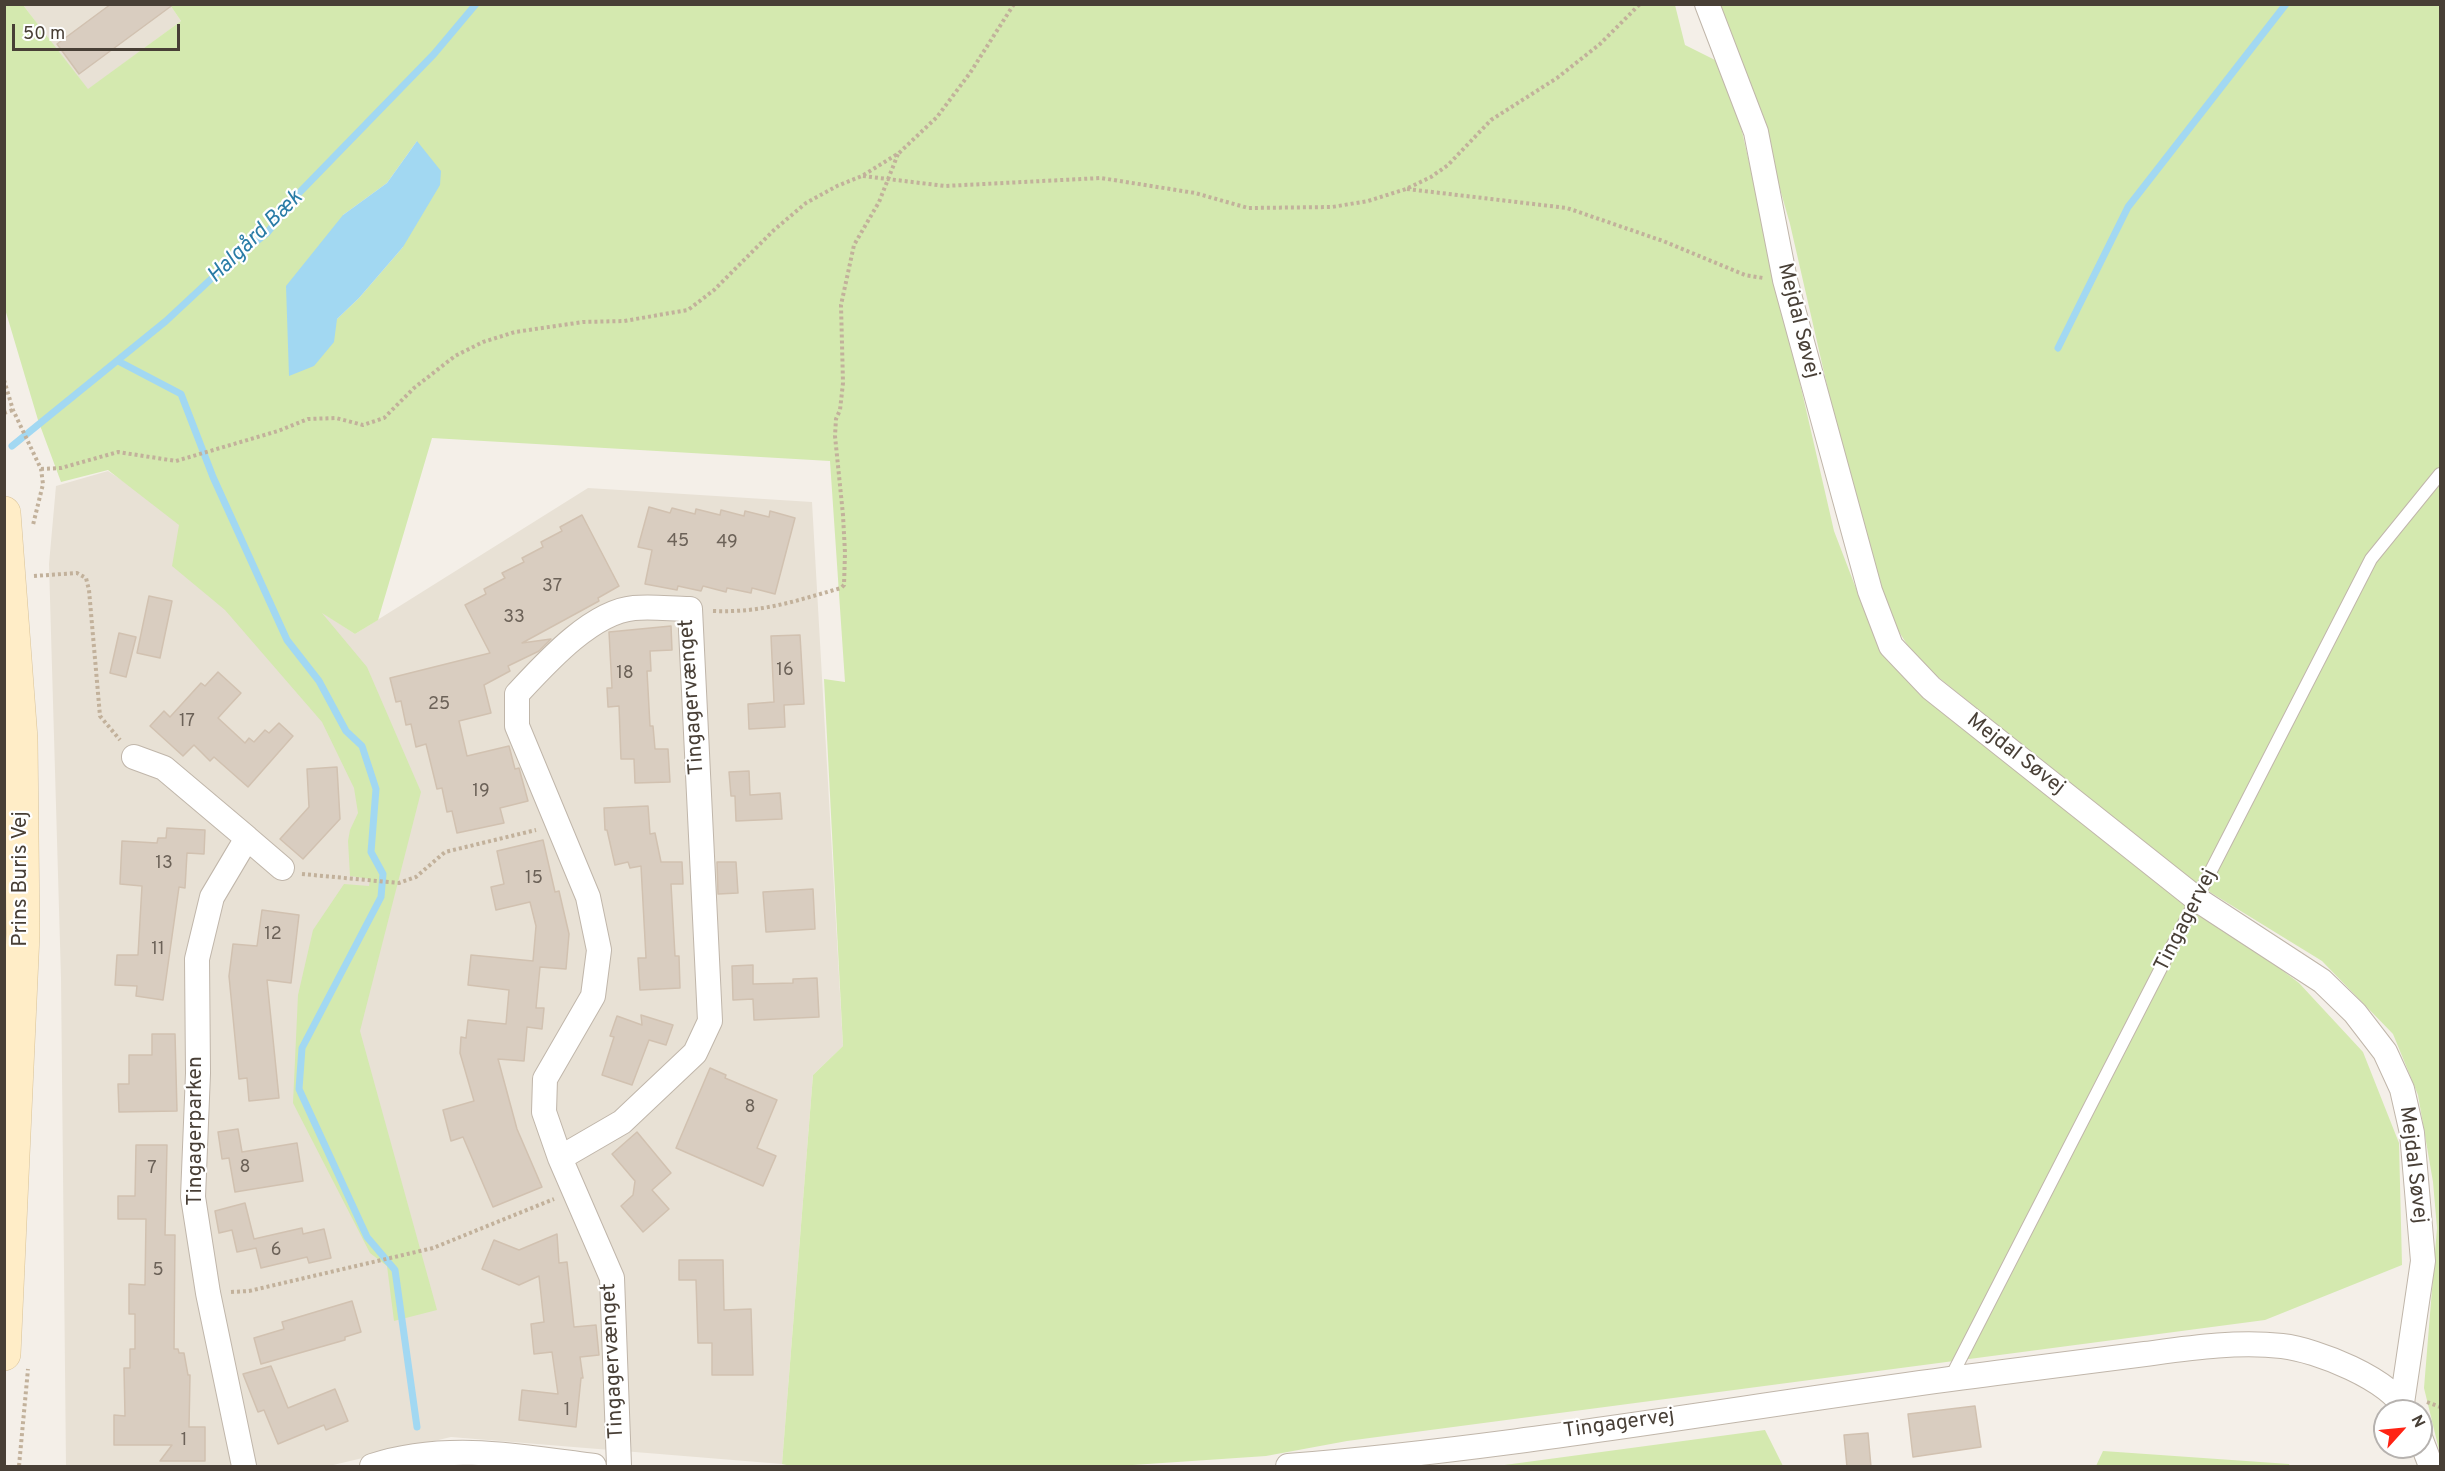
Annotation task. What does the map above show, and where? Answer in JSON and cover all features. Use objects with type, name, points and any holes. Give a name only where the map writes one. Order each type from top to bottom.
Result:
[{"type":"street","name":"Mejdal Søvej","points":[[1707,4],[1756,132],[1785,280],[1870,591],[1891,646],[1931,688],[2198,900],[2322,981],[2355,1013],[2385,1052],[2402,1089],[2412,1133],[2423,1261],[2405,1399]]},
{"type":"street","name":"Prins Buris Vej","points":[[4,513],[21,740],[23,934],[4,1354]]},
{"type":"street","name":"Tingagervænget","points":[[560,1158],[622,1122],[695,1053],[710,1021],[690,609],[633,608],[605,618],[565,644],[517,694],[517,726],[588,897],[599,950],[593,996],[545,1079],[544,1112],[560,1158],[612,1278],[619,1467]]},
{"type":"street","points":[[134,757],[164,768],[282,868]]},
{"type":"street","name":"Tingagerparken","points":[[244,1467],[208,1293],[193,1197],[198,1073],[197,959],[212,897],[247,838]]},
{"type":"street","name":"Tingagervej","points":[[1288,1467],[1388,1462],[1950,1379],[2227,1344],[2283,1346],[2322,1355],[2361,1372],[2394,1399]]},
{"type":"street","points":[[372,1467],[435,1453],[491,1452],[594,1467]]},
{"type":"lane","name":"Tingagervej","points":[[1950,1379],[2371,560],[2440,474]]},
{"type":"path","points":[[41,469],[61,468],[118,452],[176,461],[278,431],[308,419],[336,418],[363,424],[384,418],[422,382],[455,356],[483,342],[526,331],[583,322],[624,321],[688,310],[714,290],[774,230],[806,203],[837,186],[862,176],[899,153],[937,117],[970,73],[1014,4]]},
{"type":"path","points":[[862,176],[945,186],[1101,178],[1194,193],[1248,208],[1348,205],[1406,189],[1431,177],[1448,165],[1491,120],[1557,78],[1600,44],[1640,4]]},
{"type":"path","points":[[690,609],[741,612],[780,607],[841,588],[844,585],[843,515],[835,436],[843,383],[841,305],[854,245],[879,202],[899,153]]},
{"type":"path","points":[[1406,189],[1567,208],[1663,242],[1745,275],[1785,280]]},
{"type":"path","points":[[4,380],[13,410],[35,454]]},
{"type":"path","points":[[4,413],[13,410]]},
{"type":"path","points":[[30,576],[77,573],[86,578],[100,716],[134,757]]},
{"type":"path","points":[[282,868],[303,874],[399,883],[416,877],[445,852],[558,824]]},
{"type":"path","points":[[208,1293],[249,1291],[422,1251],[574,1190]]},
{"type":"shaded area","points":[[23,5],[170,5],[181,21],[88,90]]},
{"type":"shaded area","points":[[108,471],[355,634],[588,488],[812,502],[843,1046],[813,1075],[782,1464],[451,1437],[329,1466],[66,1466],[61,978],[49,564],[56,486]]},
{"type":"green space","points":[[4,5],[23,5],[88,89],[181,21],[170,5],[1675,5],[1685,45],[1717,61],[1741,127],[1834,531],[1880,651],[1921,696],[2299,983],[2363,1052],[2399,1143],[2402,1265],[2265,1320],[1347,1441],[1266,1456],[1118,1466],[791,1466],[782,1464],[813,1075],[843,1046],[824,679],[845,682],[830,461],[432,438],[378,620],[355,634],[322,613],[367,667],[421,792],[360,1031],[437,1310],[394,1321],[387,1266],[370,1253],[293,1103],[298,995],[313,930],[344,884],[369,886],[370,879],[350,876],[348,841],[350,830],[358,813],[354,788],[322,722],[225,610],[172,566],[179,525],[108,470],[61,482],[38,420],[5,309]],"holes":[[[417,141],[403,247],[359,298],[337,319],[343,215],[387,183]]]},
{"type":"green space","points":[[1716,5],[2440,5],[2440,1454],[2433,1425],[2433,1399],[2427,1399],[2424,1388],[2437,1228],[2433,1182],[2418,1095],[2393,1034],[2322,961],[2187,878],[1917,660],[1885,610],[1829,394],[1790,224],[1762,126]]},
{"type":"green space","points":[[1765,1430],[1783,1466],[1497,1466]]},
{"type":"green space","points":[[2103,1451],[2289,1464],[2290,1466],[2096,1466]]},
{"type":"water","points":[[417,141],[441,171],[440,185],[403,247],[359,298],[337,319],[334,342],[314,366],[289,376],[286,286],[343,215],[387,183]]},
{"type":"building","points":[[111,4],[174,4],[79,74],[57,44]]},
{"type":"building","points":[[649,507],[670,513],[672,508],[695,514],[696,509],[720,515],[721,510],[744,516],[745,511],[769,517],[770,511],[795,518],[775,594],[752,588],[751,593],[727,588],[726,592],[703,586],[701,591],[678,586],[677,590],[645,584],[652,550],[638,547]]},
{"type":"building","points":[[582,515],[619,586],[598,598],[599,601],[522,643],[551,639],[539,651],[508,666],[510,671],[484,685],[491,713],[459,721],[467,756],[509,746],[515,769],[519,768],[528,801],[500,808],[504,823],[457,833],[452,811],[447,812],[442,788],[437,789],[426,744],[416,747],[411,724],[406,725],[401,701],[396,702],[390,678],[490,653],[465,605],[486,594],[484,589],[505,578],[502,573],[524,562],[522,558],[543,547],[541,542],[562,531],[560,527]]},
{"type":"building","points":[[149,596],[172,601],[160,658],[137,653]]},
{"type":"building","points":[[671,626],[672,650],[650,651],[651,671],[647,671],[650,726],[653,726],[655,749],[668,749],[670,782],[635,783],[634,759],[621,759],[619,706],[608,707],[607,688],[612,688],[609,632]]},
{"type":"building","points":[[119,633],[136,637],[126,677],[110,673]]},
{"type":"building","points":[[800,635],[804,704],[784,705],[785,727],[749,729],[748,704],[774,702],[771,636]]},
{"type":"building","points":[[218,672],[241,693],[218,718],[245,743],[249,738],[254,742],[265,730],[269,733],[279,723],[293,736],[248,787],[214,757],[210,761],[194,745],[183,756],[150,726],[164,711],[170,717],[201,683],[205,686]]},
{"type":"building","points":[[337,767],[340,819],[303,859],[280,839],[309,807],[307,769]]},
{"type":"building","points":[[749,771],[750,795],[780,793],[782,819],[736,821],[735,796],[731,796],[729,772]]},
{"type":"building","points":[[648,806],[650,834],[655,833],[661,862],[682,862],[683,884],[671,884],[675,956],[679,956],[680,988],[640,990],[638,958],[646,958],[641,866],[630,868],[628,862],[615,865],[607,830],[605,830],[604,808]]},
{"type":"building","points":[[167,828],[205,830],[204,854],[187,853],[185,888],[179,887],[163,1000],[136,996],[137,986],[115,985],[117,955],[138,955],[142,886],[120,884],[122,841],[157,843],[158,838],[166,838]]},
{"type":"building","points":[[543,840],[555,892],[559,891],[569,934],[566,969],[540,967],[536,1008],[544,1008],[542,1029],[527,1027],[524,1061],[498,1059],[517,1129],[542,1187],[493,1207],[463,1137],[451,1141],[443,1110],[474,1101],[460,1053],[461,1037],[466,1038],[468,1020],[506,1024],[509,990],[468,985],[471,955],[533,961],[536,926],[530,902],[496,910],[491,887],[504,884],[497,851]]},
{"type":"building","points":[[717,862],[736,862],[738,893],[718,894]]},
{"type":"building","points":[[813,889],[815,929],[766,932],[763,892]]},
{"type":"building","points":[[262,910],[299,915],[291,983],[267,980],[279,1098],[249,1101],[247,1078],[239,1079],[229,976],[233,944],[257,946]]},
{"type":"building","points":[[753,965],[753,984],[793,983],[793,979],[817,978],[819,1017],[754,1020],[753,999],[733,1000],[732,966]]},
{"type":"building","points":[[641,1015],[673,1025],[666,1045],[649,1040],[632,1085],[602,1075],[614,1037],[610,1036],[617,1016],[642,1025]]},
{"type":"building","points":[[152,1034],[175,1034],[177,1111],[119,1112],[118,1084],[129,1084],[129,1055],[152,1055]]},
{"type":"building","points":[[710,1068],[726,1075],[725,1078],[777,1100],[757,1148],[776,1156],[763,1186],[676,1148]]},
{"type":"building","points":[[238,1129],[242,1152],[297,1143],[303,1181],[235,1192],[229,1158],[222,1159],[218,1132]]},
{"type":"building","points":[[637,1132],[671,1173],[652,1190],[669,1209],[643,1232],[621,1206],[633,1195],[635,1181],[612,1154]]},
{"type":"building","points":[[136,1145],[167,1145],[165,1235],[175,1235],[174,1349],[178,1349],[179,1353],[184,1353],[188,1375],[190,1375],[189,1427],[205,1427],[205,1461],[160,1461],[172,1445],[114,1445],[114,1415],[125,1416],[124,1368],[130,1368],[130,1349],[135,1349],[135,1314],[129,1314],[129,1284],[145,1285],[146,1219],[118,1219],[118,1196],[135,1196]]},
{"type":"building","points":[[245,1203],[254,1239],[302,1228],[303,1234],[324,1229],[331,1258],[309,1263],[307,1257],[261,1268],[256,1248],[237,1252],[232,1230],[219,1233],[215,1211]]},
{"type":"building","points":[[557,1234],[559,1263],[567,1262],[574,1327],[596,1325],[599,1355],[580,1357],[583,1378],[581,1378],[576,1427],[519,1420],[522,1390],[558,1394],[552,1352],[534,1354],[531,1324],[544,1322],[539,1276],[519,1285],[482,1269],[494,1240],[519,1250]]},
{"type":"building","points":[[679,1260],[723,1260],[724,1310],[751,1309],[753,1375],[712,1375],[712,1343],[698,1343],[696,1280],[679,1280]]},
{"type":"building","points":[[352,1301],[361,1332],[345,1337],[345,1340],[261,1364],[254,1338],[284,1329],[282,1322]]},
{"type":"building","points":[[271,1366],[288,1408],[335,1389],[348,1421],[326,1430],[324,1425],[278,1444],[264,1410],[258,1412],[243,1374]]},
{"type":"building","points":[[1975,1406],[1981,1447],[1913,1457],[1908,1414]]},
{"type":"building","points":[[1868,1433],[1871,1467],[1847,1467],[1844,1435]]},
{"type":"waterway","name":"Halgård Bæk","points":[[12,446],[166,321],[225,266],[267,233],[299,193],[434,54],[476,4]]},
{"type":"waterway","points":[[2058,348],[2128,207],[2286,4]]},
{"type":"waterway","points":[[118,361],[181,394],[213,477],[287,640],[319,681],[346,731],[362,746],[376,789],[371,852],[383,874],[381,897],[302,1048],[299,1089],[367,1237],[395,1270],[417,1427]]}]
